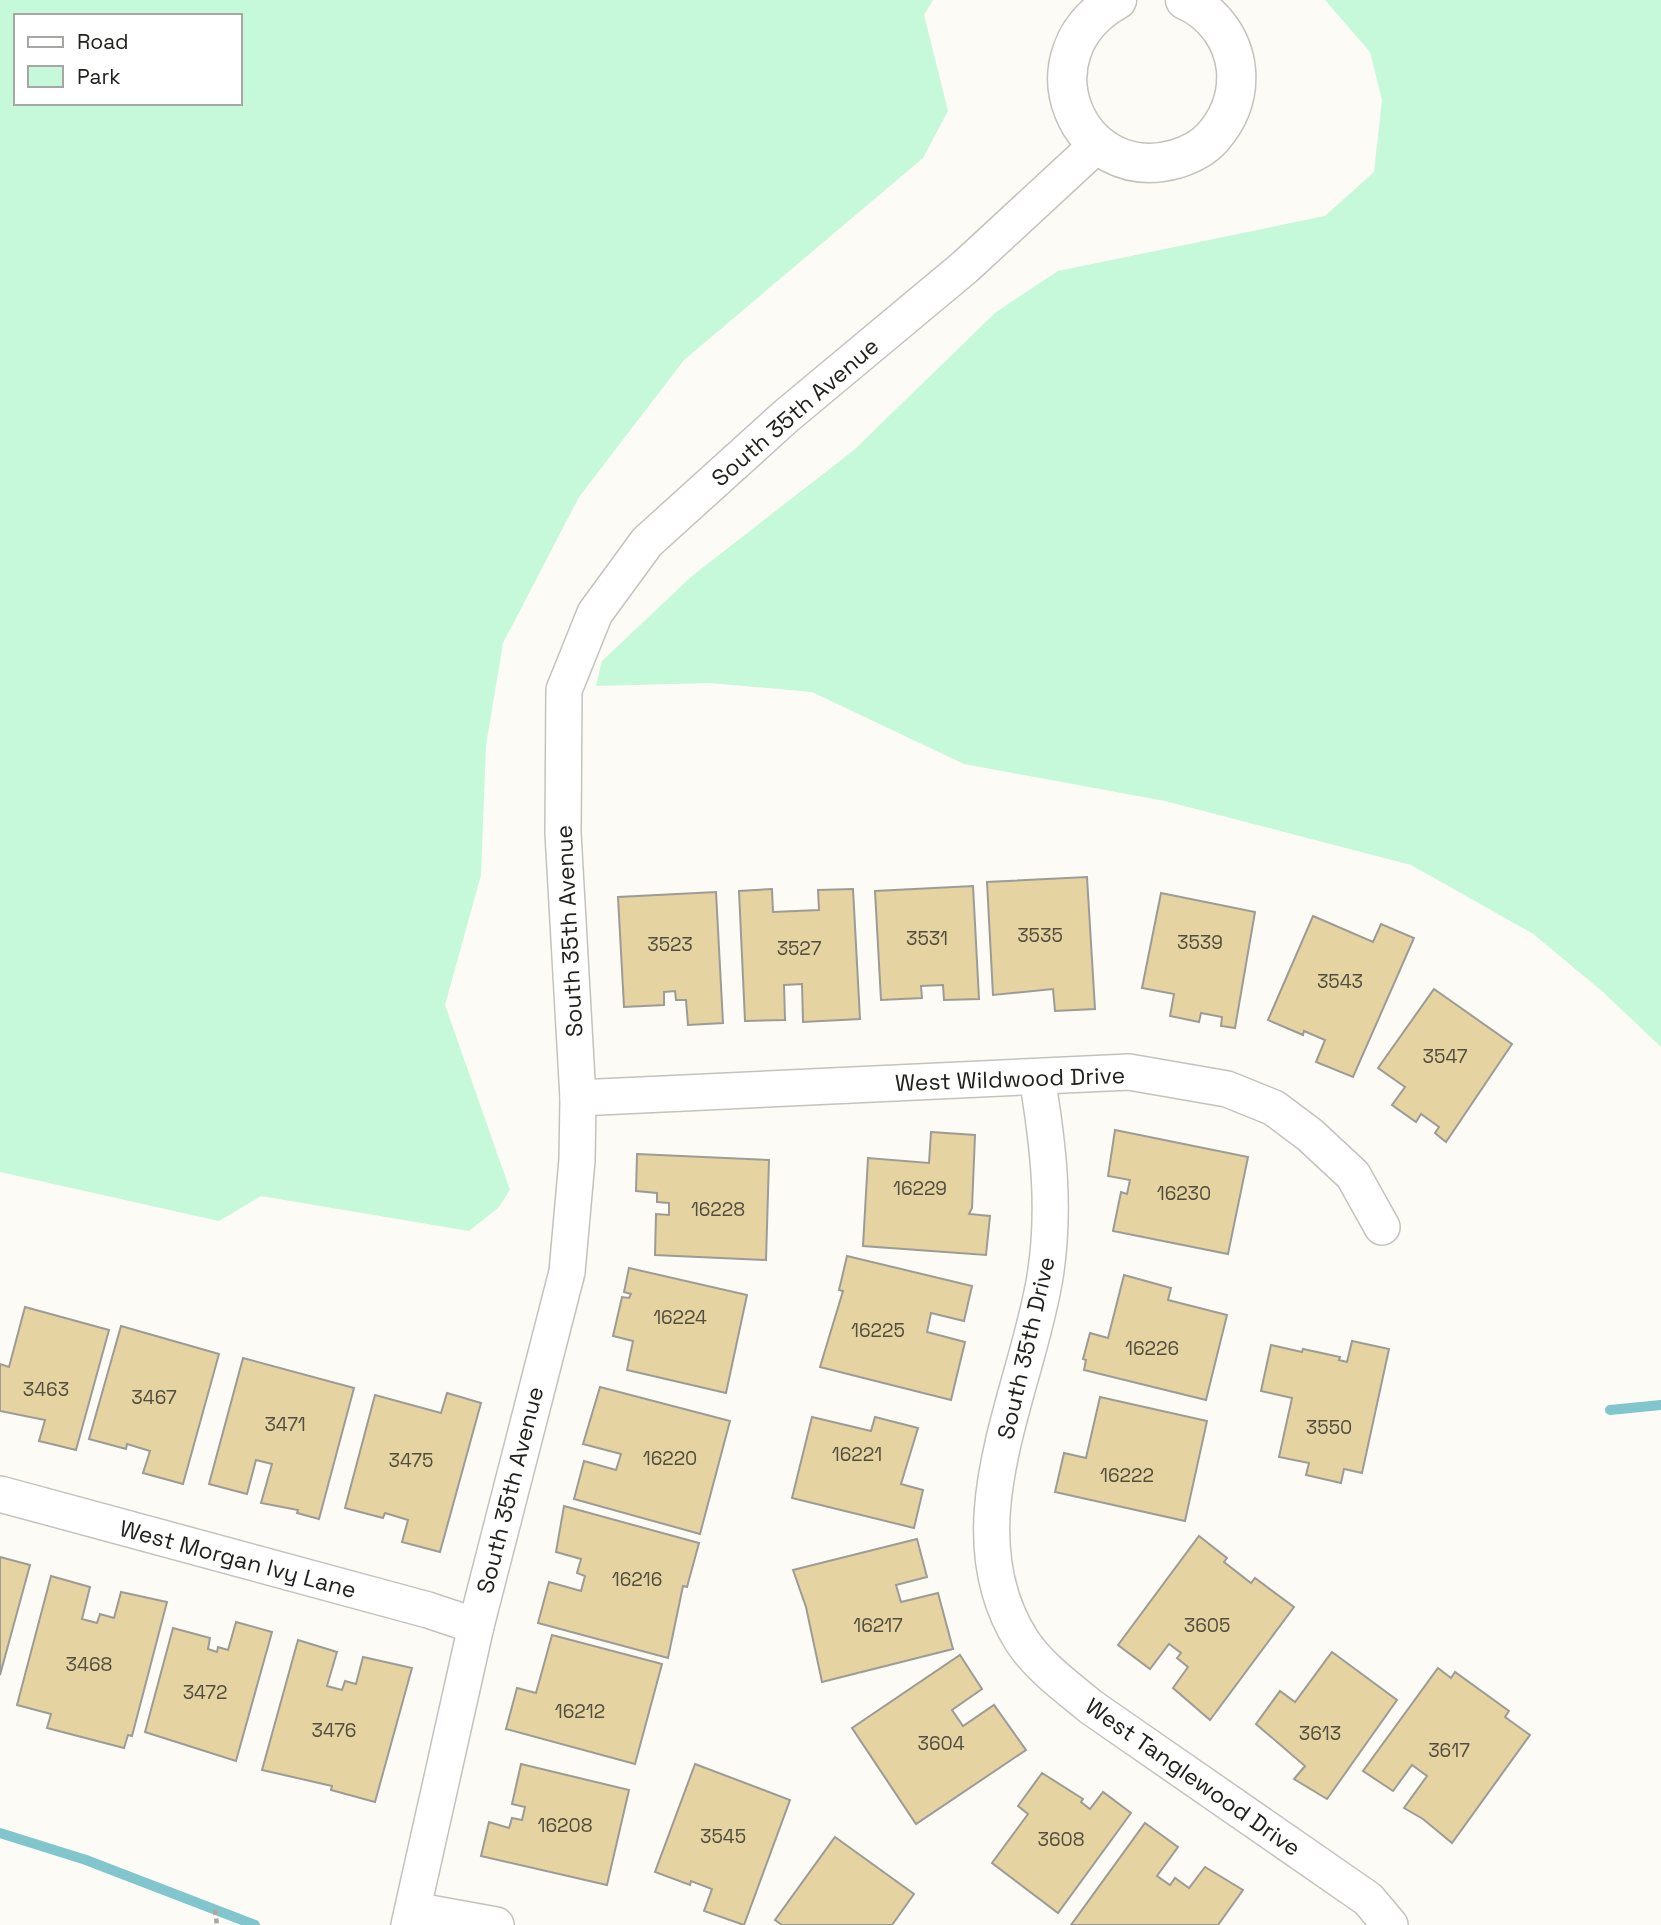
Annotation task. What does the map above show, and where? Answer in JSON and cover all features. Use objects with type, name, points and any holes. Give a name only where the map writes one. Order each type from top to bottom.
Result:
[{"type":"street","points":[[1117,0],[1100,10],[1081,28],[1070,51],[1066,77],[1069,102],[1080,125],[1098,144],[1129,159],[1164,162],[1186,156],[1207,144],[1222,127],[1232,106],[1237,82],[1235,59],[1227,37],[1213,19],[1185,0]]},
{"type":"street","name":"South 35th Avenue","points":[[411,1917],[475,1626],[567,1272],[578,1098],[563,833],[564,690],[595,613],[647,542],[785,417],[965,267],[1098,144]]},
{"type":"street","name":"West Wildwood Drive","points":[[578,1098],[1129,1072],[1227,1089],[1274,1108],[1311,1135],[1353,1175],[1382,1227]]},
{"type":"street","name":"South 35th Drive","points":[[1009,1616],[996,1578],[989,1532],[1011,1415],[1045,1279],[1051,1230],[1050,1160],[1037,1077]]},
{"type":"street","name":"West Morgan Ivy Lane","points":[[0,1494],[428,1610],[475,1626]]},
{"type":"street","name":"West Tanglewood Drive","points":[[1009,1616],[1023,1643],[1064,1685],[1367,1899],[1390,1925]]},
{"type":"street","points":[[411,1917],[496,1925]]},
{"type":"path","points":[[215,1910],[217,1925]]},
{"type":"green space","points":[[0,0],[933,0],[924,15],[948,111],[923,158],[684,360],[579,497],[503,643],[486,745],[481,875],[445,1005],[510,1190],[498,1208],[469,1231],[261,1196],[219,1221],[0,1172]]},
{"type":"green space","points":[[1325,0],[1661,0],[1661,1047],[1603,992],[1532,933],[1411,865],[1165,801],[964,764],[812,692],[710,683],[596,686],[602,661],[692,576],[854,450],[996,312],[1058,271],[1325,216],[1374,172],[1382,100],[1370,52]]},
{"type":"building","points":[[1087,877],[1095,1009],[1055,1011],[1053,989],[993,995],[987,882]]},
{"type":"building","points":[[973,886],[979,999],[944,1000],[943,985],[921,986],[922,998],[881,1000],[875,891]]},
{"type":"building","points":[[772,889],[773,912],[819,910],[818,890],[853,889],[860,1019],[803,1022],[802,984],[784,985],[785,1020],[745,1021],[739,891]]},
{"type":"building","points":[[716,892],[723,1023],[688,1025],[686,1000],[676,1000],[675,991],[664,992],[664,1005],[624,1007],[618,897]]},
{"type":"building","points":[[1161,893],[1255,912],[1235,1028],[1221,1026],[1222,1017],[1201,1013],[1199,1022],[1170,1016],[1174,994],[1142,988]]},
{"type":"building","points":[[1313,916],[1373,942],[1381,924],[1414,938],[1353,1077],[1316,1062],[1325,1040],[1304,1031],[1303,1035],[1268,1020]]},
{"type":"building","points":[[1434,989],[1512,1044],[1446,1142],[1435,1133],[1439,1127],[1421,1114],[1416,1122],[1392,1105],[1405,1087],[1378,1068]]},
{"type":"building","points":[[1115,1130],[1248,1157],[1228,1254],[1113,1231],[1121,1192],[1127,1194],[1130,1180],[1108,1176]]},
{"type":"building","points":[[931,1132],[975,1135],[972,1208],[969,1214],[990,1216],[986,1255],[863,1246],[868,1158],[929,1163]]},
{"type":"building","points":[[637,1154],[769,1160],[766,1260],[655,1255],[656,1214],[669,1215],[669,1203],[657,1202],[657,1193],[636,1191]]},
{"type":"building","points":[[847,1256],[972,1286],[964,1321],[931,1313],[927,1332],[965,1342],[951,1400],[820,1367],[843,1291],[839,1290]]},
{"type":"building","points":[[629,1268],[747,1295],[726,1393],[627,1370],[633,1341],[613,1336],[622,1297],[629,1298],[631,1294],[624,1292]]},
{"type":"building","points":[[1124,1275],[1171,1288],[1168,1300],[1227,1315],[1206,1400],[1084,1370],[1086,1360],[1083,1359],[1090,1333],[1108,1338]]},
{"type":"building","points":[[25,1307],[109,1330],[76,1450],[39,1441],[45,1420],[0,1411],[0,1364],[9,1367]]},
{"type":"building","points":[[121,1326],[219,1354],[183,1484],[143,1473],[150,1451],[127,1444],[126,1449],[89,1439]]},
{"type":"building","points":[[1352,1341],[1389,1349],[1362,1473],[1344,1469],[1341,1483],[1306,1475],[1309,1463],[1279,1457],[1292,1398],[1261,1391],[1271,1345],[1340,1357],[1339,1360],[1347,1362]]},
{"type":"building","points":[[243,1358],[354,1388],[319,1519],[297,1513],[298,1510],[261,1503],[272,1464],[256,1460],[247,1494],[209,1484]]},
{"type":"building","points":[[600,1387],[730,1421],[700,1534],[574,1499],[584,1461],[616,1470],[621,1454],[583,1444]]},
{"type":"building","points":[[447,1393],[481,1403],[440,1552],[402,1542],[408,1520],[385,1513],[383,1518],[345,1508],[375,1395],[441,1413]]},
{"type":"building","points":[[1100,1397],[1207,1421],[1185,1521],[1055,1492],[1064,1453],[1086,1458]]},
{"type":"building","points":[[812,1417],[871,1431],[875,1417],[918,1428],[901,1484],[923,1490],[914,1528],[792,1498]]},
{"type":"building","points":[[564,1506],[699,1543],[687,1587],[683,1586],[668,1658],[538,1623],[549,1582],[581,1591],[585,1576],[577,1573],[581,1559],[556,1552]]},
{"type":"building","points":[[1199,1536],[1227,1558],[1224,1562],[1251,1583],[1255,1578],[1294,1607],[1210,1720],[1173,1688],[1188,1667],[1177,1658],[1181,1653],[1169,1644],[1150,1669],[1118,1645]]},
{"type":"building","points":[[917,1539],[927,1577],[896,1585],[901,1602],[938,1593],[953,1649],[822,1682],[806,1607],[793,1570]]},
{"type":"building","points":[[0,1557],[30,1565],[0,1675]]},
{"type":"building","points":[[51,1576],[90,1587],[82,1619],[97,1623],[100,1614],[114,1618],[121,1592],[167,1602],[132,1736],[128,1735],[124,1748],[47,1728],[51,1714],[17,1705]]},
{"type":"building","points":[[236,1622],[272,1632],[236,1761],[145,1732],[173,1628],[210,1638],[208,1649],[217,1652],[218,1647],[228,1650]]},
{"type":"building","points":[[552,1635],[662,1664],[635,1764],[506,1729],[517,1688],[536,1693]]},
{"type":"building","points":[[298,1640],[337,1652],[327,1686],[342,1690],[345,1681],[356,1684],[363,1657],[412,1668],[375,1802],[331,1790],[332,1786],[262,1770]]},
{"type":"building","points":[[1332,1652],[1397,1700],[1327,1799],[1294,1779],[1305,1766],[1256,1724],[1280,1691],[1295,1702]]},
{"type":"building","points":[[960,1655],[982,1689],[952,1710],[963,1726],[994,1705],[1026,1750],[916,1824],[852,1728]]},
{"type":"building","points":[[1438,1668],[1451,1678],[1455,1672],[1509,1711],[1505,1717],[1530,1735],[1452,1843],[1423,1819],[1404,1808],[1427,1776],[1412,1765],[1393,1791],[1363,1771]]},
{"type":"building","points":[[521,1764],[629,1790],[607,1885],[481,1856],[489,1822],[509,1828],[512,1818],[522,1820],[525,1807],[512,1804]]},
{"type":"building","points":[[695,1764],[790,1800],[744,1925],[704,1911],[712,1889],[691,1881],[690,1885],[655,1872]]},
{"type":"building","points":[[1042,1773],[1083,1799],[1081,1802],[1090,1809],[1103,1792],[1131,1813],[1058,1913],[992,1863],[1028,1814],[1018,1806]]},
{"type":"building","points":[[1145,1823],[1178,1847],[1157,1876],[1170,1885],[1175,1878],[1189,1888],[1205,1867],[1243,1890],[1218,1925],[1071,1925]]},
{"type":"building","points":[[835,1837],[914,1894],[892,1925],[782,1925],[775,1920]]},
{"type":"waterway","points":[[1610,1410],[1661,1405]]},
{"type":"waterway","points":[[0,1833],[86,1860],[255,1925]]}]
